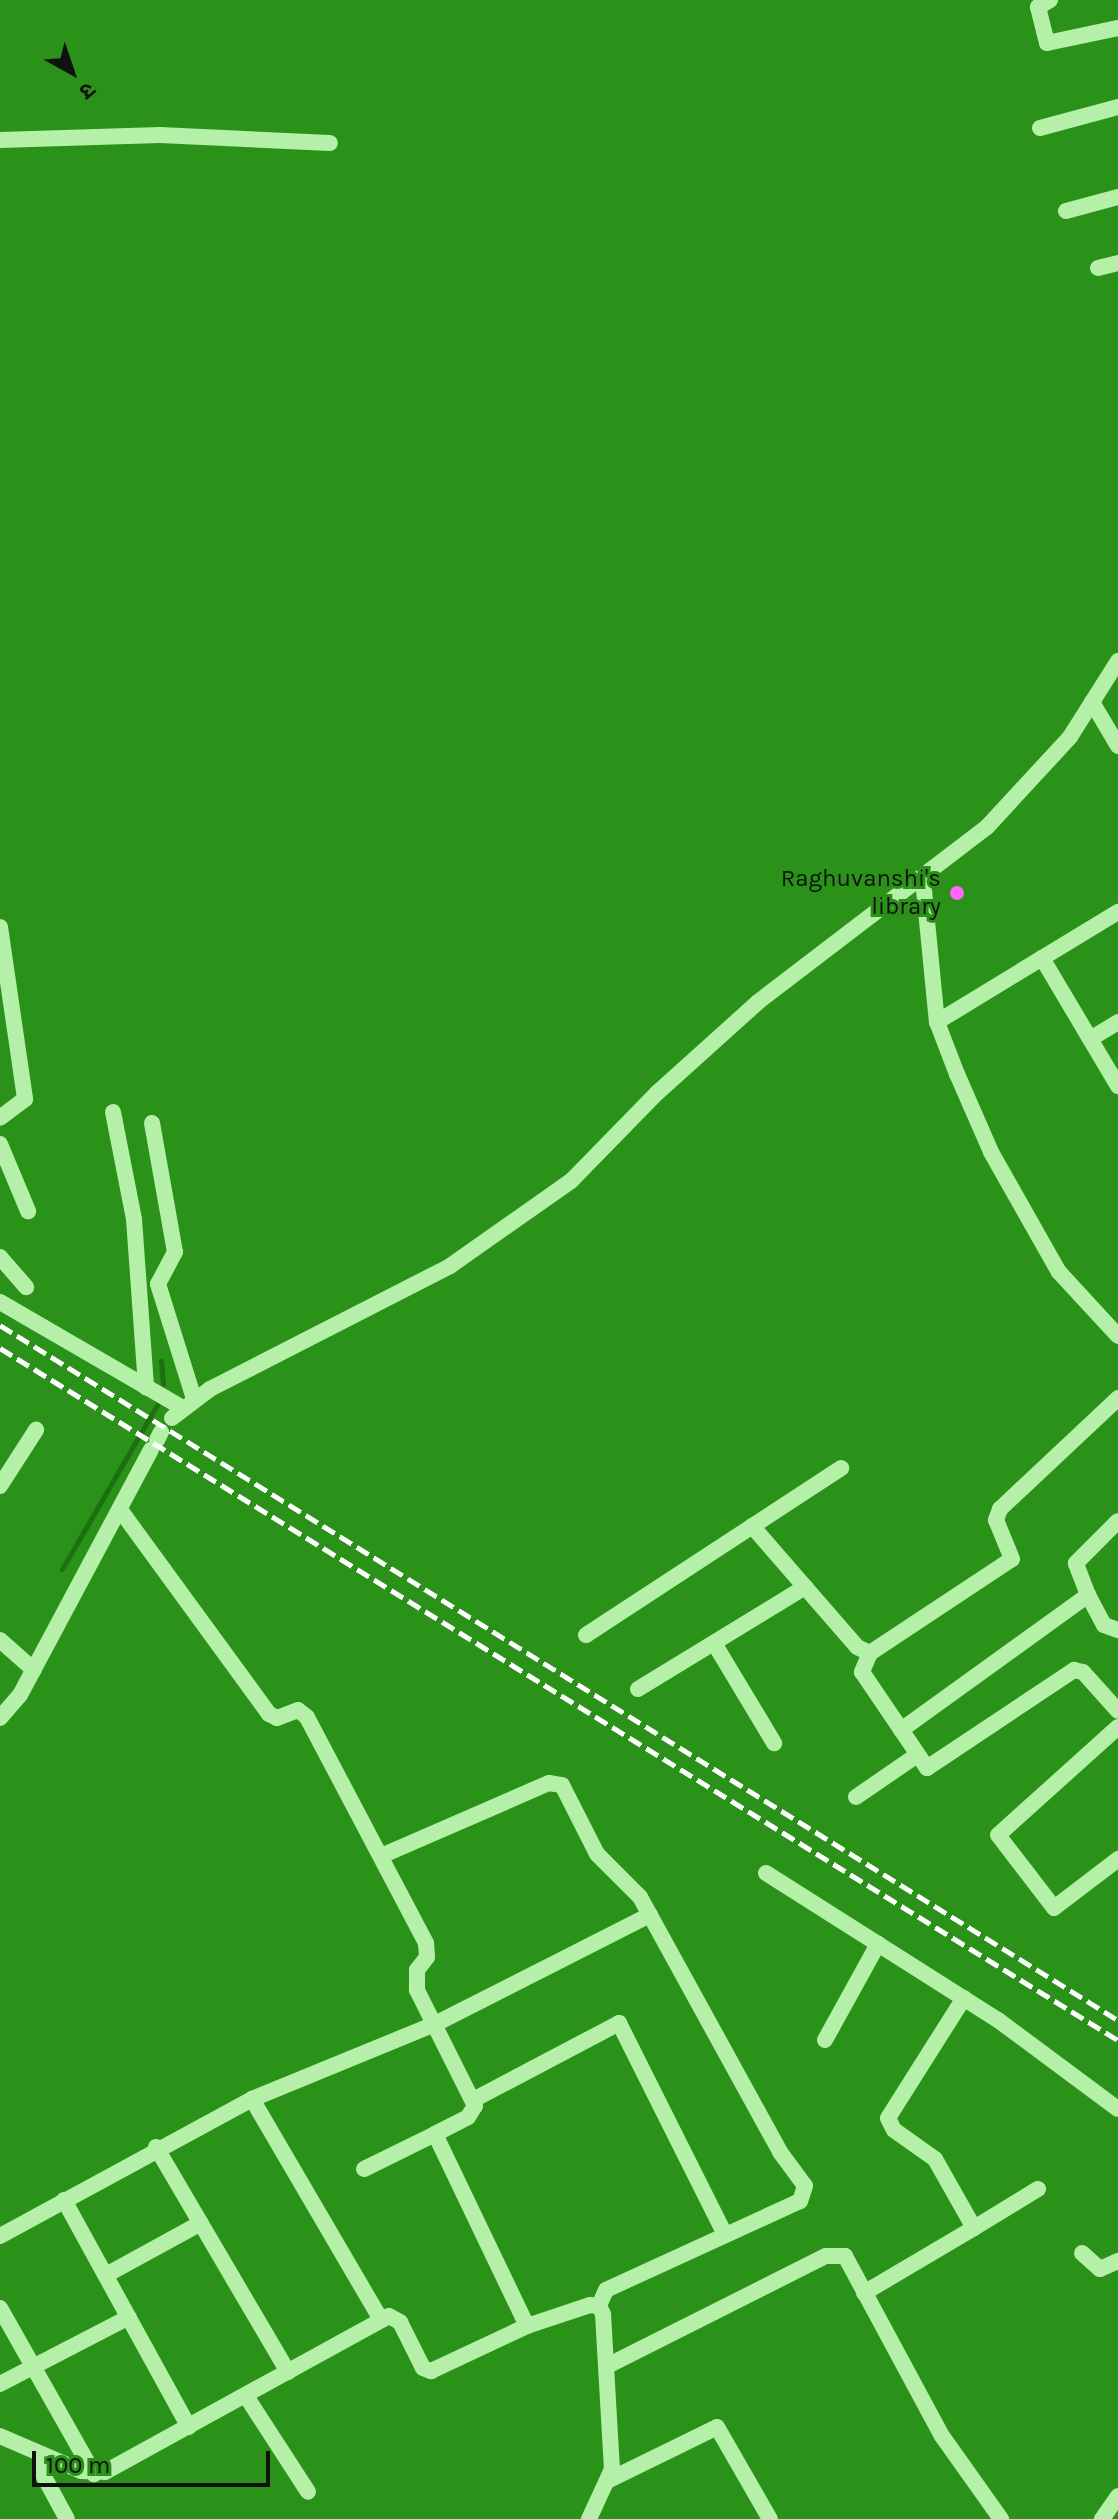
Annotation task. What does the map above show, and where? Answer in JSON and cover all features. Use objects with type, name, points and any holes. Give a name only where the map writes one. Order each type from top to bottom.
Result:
[{"type":"street","points":[[1050,0],[1038,7],[1047,43],[1118,28]]},
{"type":"street","points":[[1040,128],[1118,107]]},
{"type":"street","points":[[0,140],[160,135],[330,143]]},
{"type":"street","points":[[1066,211],[1118,197]]},
{"type":"street","points":[[1098,268],[1118,263]]},
{"type":"street","points":[[0,1718],[34,1670],[170,1424],[450,1266],[520,1220],[606,1149],[657,1093],[758,1002],[923,880],[1034,780],[1092,702],[1118,661]]},
{"type":"street","points":[[1092,702],[1118,746]]},
{"type":"street","points":[[923,880],[937,1022],[991,1152],[1059,1272],[1118,1336]]},
{"type":"street","points":[[937,1022],[1118,912]]},
{"type":"street","points":[[0,927],[25,1099],[0,1118]]},
{"type":"street","points":[[1042,958],[1118,1086]]},
{"type":"street","points":[[1090,1039],[1118,1022]]},
{"type":"street","points":[[113,1112],[134,1219],[146,1388]]},
{"type":"street","points":[[152,1123],[175,1252],[158,1284],[170,1424]]},
{"type":"street","points":[[0,1144],[28,1211]]},
{"type":"street","points":[[0,1257],[26,1287]]},
{"type":"street","points":[[0,1302],[146,1388],[170,1424]]},
{"type":"street","points":[[1118,1398],[1000,1509],[996,1520],[1011,1548],[1012,1559],[870,1653],[862,1672],[927,1768],[936,1766],[1074,1670],[1083,1672],[1118,1711]]},
{"type":"street","points":[[0,1486],[36,1430]]},
{"type":"street","points":[[586,1635],[841,1468]]},
{"type":"street","points":[[120,1510],[269,1714],[277,1718],[293,1710],[303,1712],[426,1943],[427,1957],[415,1979],[475,2099]]},
{"type":"street","points":[[1118,1521],[1076,1563],[1104,1625],[1118,1630]]},
{"type":"street","points":[[752,1526],[857,1647],[870,1653]]},
{"type":"street","points":[[638,1689],[805,1587]]},
{"type":"street","points":[[901,1730],[1088,1595]]},
{"type":"street","points":[[0,1640],[34,1670]]},
{"type":"street","points":[[714,1643],[774,1743]]},
{"type":"street","points":[[1115,1868],[1054,1908],[998,1831],[1118,1727]]},
{"type":"street","points":[[856,1797],[917,1755]]},
{"type":"street","points":[[381,1856],[557,1782],[567,1790],[597,1854],[631,1884],[650,1915],[807,2191],[800,2201],[606,2290],[599,2306],[607,2366],[613,2460],[609,2480],[589,2519]]},
{"type":"street","points":[[766,1873],[964,1998],[1118,2109]]},
{"type":"street","points":[[0,2236],[156,2147],[252,2099],[435,2024],[650,1915]]},
{"type":"street","points":[[825,2040],[878,1944]]},
{"type":"street","points":[[964,1998],[888,2118],[894,2130],[935,2159],[974,2228]]},
{"type":"street","points":[[364,2169],[468,2117],[475,2099],[619,2023],[725,2235]]},
{"type":"street","points":[[252,2099],[381,2320]]},
{"type":"street","points":[[435,2134],[527,2326]]},
{"type":"street","points":[[156,2147],[288,2372]]},
{"type":"street","points":[[864,2293],[1038,2189]]},
{"type":"street","points":[[64,2200],[189,2427]]},
{"type":"street","points":[[106,2275],[201,2223]]},
{"type":"street","points":[[1082,2253],[1100,2269],[1118,2261]]},
{"type":"street","points":[[607,2366],[826,2256],[845,2256],[942,2436],[1001,2519]]},
{"type":"street","points":[[0,2436],[94,2474],[116,2469],[389,2316],[400,2322],[423,2368],[431,2371],[527,2326],[599,2306]]},
{"type":"street","points":[[0,2308],[94,2474]]},
{"type":"street","points":[[0,2384],[129,2317]]},
{"type":"street","points":[[246,2396],[308,2492]]},
{"type":"street","points":[[609,2480],[721,2428],[770,2519]]},
{"type":"street","points":[[43,2455],[42,2473],[67,2519]]},
{"type":"street","points":[[1102,2519],[1118,2496]]},
{"type":"waterway","points":[[161,1361],[163,1384]]},
{"type":"waterway","points":[[62,1569],[160,1400]]},
{"type":"railway","points":[[0,1325],[1118,2020]]},
{"type":"railway","points":[[0,1348],[1118,2040]]},
{"type":"place","name":"Raghuvanshi's library","points":[[957,893]]}]
